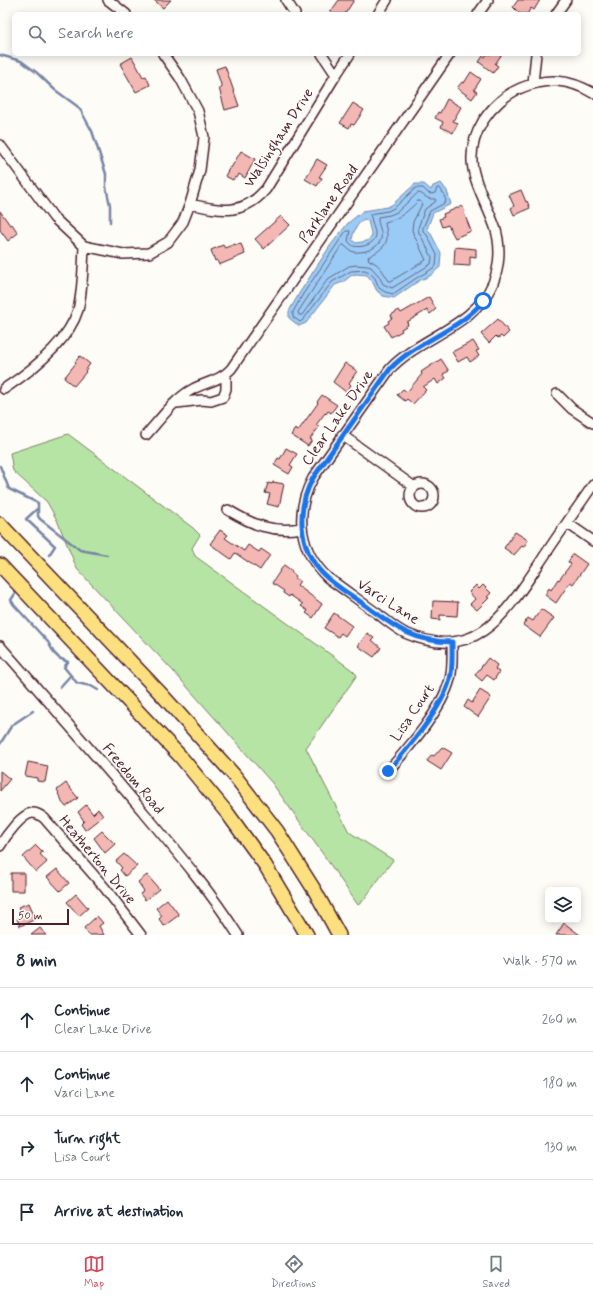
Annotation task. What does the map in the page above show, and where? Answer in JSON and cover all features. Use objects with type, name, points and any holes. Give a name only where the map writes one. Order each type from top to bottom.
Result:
[{"type":"highway","points":[[0,524],[163,696],[234,775],[277,831],[316,891],[338,935]]},
{"type":"highway","points":[[0,565],[180,756],[228,814],[265,865],[307,935]]},
{"type":"street","points":[[108,0],[123,12]]},
{"type":"street","points":[[286,0],[294,12]]},
{"type":"street","points":[[379,12],[387,0]]},
{"type":"street","points":[[479,12],[488,0]]},
{"type":"street","points":[[557,12],[566,0]]},
{"type":"street","points":[[0,145],[54,218],[84,246],[123,254],[149,253],[168,242],[183,222],[200,170],[204,137],[198,111],[180,78],[164,56]]},
{"type":"street","points":[[323,56],[336,74]]},
{"type":"street","name":"Walsingham Drive","points":[[190,204],[228,210],[237,209],[257,199],[266,189],[336,74],[349,56]]},
{"type":"street","name":"Parklane Road","points":[[229,372],[449,56]]},
{"type":"street","points":[[536,56],[533,82],[552,80],[580,86],[593,94]]},
{"type":"street","name":"Clear Lake Drive","points":[[302,524],[303,503],[310,484],[342,435],[394,364],[405,355],[469,315],[479,306],[490,290],[497,271],[498,245],[495,227],[474,177],[474,144],[481,125],[497,104],[512,92],[533,82]]},
{"type":"street","points":[[4,389],[26,374],[54,348],[70,326],[77,311],[81,295],[84,246]]},
{"type":"street","points":[[146,435],[175,403],[193,389],[221,378],[229,372]]},
{"type":"street","points":[[175,403],[202,400],[211,401],[223,397],[229,372]]},
{"type":"street","points":[[557,394],[572,408],[593,423]]},
{"type":"street","points":[[342,435],[414,486]]},
{"type":"street","name":"Varci Lane","points":[[302,524],[304,540],[311,557],[319,569],[328,578],[405,632],[427,640],[452,642],[463,641],[484,631],[502,616],[593,485]]},
{"type":"street","points":[[228,510],[246,521],[261,527],[284,529],[302,524]]},
{"type":"street","points":[[567,523],[593,541]]},
{"type":"street","name":"Lisa Court","points":[[388,771],[408,748],[443,696],[448,686],[452,670],[452,642]]},
{"type":"street","name":"Freedom Road","points":[[1,648],[186,862],[238,935]]},
{"type":"street","name":"Heatherton Drive","points":[[0,846],[5,838],[26,815],[38,813],[105,888],[141,935]]},
{"type":"green space","points":[[68,434],[193,528],[200,535],[192,548],[195,556],[357,675],[306,748],[349,832],[393,860],[362,902],[358,905],[272,783],[174,672],[77,569],[57,520],[47,502],[13,471],[10,453]]},
{"type":"water","points":[[441,183],[447,191],[451,204],[433,213],[427,229],[441,253],[440,267],[430,276],[420,280],[394,298],[383,296],[377,291],[367,275],[352,275],[343,282],[335,285],[306,323],[299,326],[289,318],[289,311],[300,292],[330,246],[348,223],[363,211],[388,207],[415,184],[424,184],[431,190],[433,186]],"holes":[[[364,219],[368,221],[372,237],[367,241],[356,243],[352,240],[356,228]]]},
{"type":"building","points":[[154,0],[171,0],[163,8]]},
{"type":"building","points":[[339,0],[354,0],[346,12],[330,12]]},
{"type":"building","points":[[518,0],[540,0],[534,10],[531,8],[528,12],[518,12],[513,7]]},
{"type":"building","points":[[483,56],[501,56],[495,64],[498,66],[493,73],[479,62]]},
{"type":"building","points":[[132,57],[143,77],[146,76],[150,85],[136,92],[120,64]]},
{"type":"building","points":[[225,66],[239,106],[225,110],[219,88],[222,88],[216,69]]},
{"type":"building","points":[[471,72],[481,79],[474,90],[477,92],[472,99],[457,88],[462,82],[464,83]]},
{"type":"building","points":[[447,99],[461,107],[453,121],[458,123],[453,133],[441,127],[443,122],[435,118],[438,112],[440,113]]},
{"type":"building","points":[[353,103],[364,110],[354,125],[351,124],[349,128],[340,123]]},
{"type":"building","points":[[241,151],[255,159],[245,178],[239,174],[237,178],[235,177],[233,180],[225,176]]},
{"type":"building","points":[[317,159],[327,165],[319,177],[322,178],[317,186],[305,179]]},
{"type":"building","points":[[521,190],[530,208],[514,215],[511,208],[514,206],[509,195]]},
{"type":"building","points":[[462,206],[471,231],[455,238],[448,225],[442,227],[439,219],[444,217],[443,214]]},
{"type":"building","points":[[0,211],[18,233],[8,241],[0,230]]},
{"type":"building","points":[[281,216],[290,225],[264,249],[255,239]]},
{"type":"building","points":[[235,244],[241,244],[245,254],[219,265],[217,260],[215,261],[211,250],[223,245],[225,248]]},
{"type":"building","points":[[455,247],[476,249],[476,257],[470,256],[470,266],[454,265]]},
{"type":"building","points":[[429,297],[436,309],[430,314],[427,310],[407,322],[408,325],[401,329],[402,331],[391,337],[384,326],[389,323],[388,321],[392,318],[391,315],[399,310],[401,313]]},
{"type":"building","points":[[498,319],[509,332],[503,338],[501,336],[498,338],[496,336],[489,343],[481,334]]},
{"type":"building","points":[[473,341],[479,350],[476,351],[479,356],[470,362],[467,357],[458,362],[452,352]]},
{"type":"building","points":[[80,356],[90,364],[85,371],[86,372],[74,386],[64,378]]},
{"type":"building","points":[[441,359],[449,371],[443,374],[446,378],[438,384],[435,379],[423,387],[426,390],[413,404],[407,399],[405,401],[397,395],[403,389],[407,392],[422,374],[421,372]]},
{"type":"building","points":[[345,363],[357,371],[349,383],[351,385],[346,392],[333,382]]},
{"type":"building","points":[[322,395],[337,405],[331,413],[328,411],[326,414],[325,413],[316,425],[319,427],[310,439],[312,440],[308,446],[291,435],[295,429],[298,431]]},
{"type":"building","points":[[286,448],[297,454],[290,465],[293,467],[289,474],[274,465],[278,458],[280,459]]},
{"type":"building","points":[[273,482],[284,484],[279,507],[267,504],[270,494],[265,493],[268,483],[272,484]]},
{"type":"building","points":[[220,530],[228,535],[225,538],[244,551],[248,545],[259,552],[261,549],[270,555],[260,570],[235,553],[231,559],[210,544]]},
{"type":"building","points":[[515,532],[528,540],[524,547],[522,546],[514,555],[504,548]]},
{"type":"building","points":[[573,554],[587,564],[573,584],[570,582],[556,603],[545,595],[549,588],[551,590],[571,564],[568,562]]},
{"type":"building","points":[[284,565],[292,571],[291,572],[296,576],[295,578],[300,581],[297,585],[322,604],[313,618],[306,613],[308,611],[301,606],[303,604],[290,595],[289,597],[283,593],[284,591],[272,583]]},
{"type":"building","points":[[476,585],[479,589],[483,585],[491,593],[487,597],[489,598],[477,610],[470,604],[475,599],[469,592]]},
{"type":"building","points":[[433,601],[458,602],[457,616],[440,615],[440,620],[432,619]]},
{"type":"building","points":[[541,609],[554,618],[540,637],[523,625],[528,618],[533,621]]},
{"type":"building","points":[[334,613],[352,626],[345,636],[341,633],[338,637],[324,628]]},
{"type":"building","points":[[367,633],[374,638],[372,640],[381,648],[374,657],[358,646]]},
{"type":"building","points":[[488,658],[497,665],[495,669],[499,672],[494,680],[487,675],[482,681],[475,675]]},
{"type":"building","points":[[480,690],[491,697],[478,717],[464,707],[468,700],[472,703]]},
{"type":"building","points":[[442,747],[452,753],[441,770],[427,761]]},
{"type":"building","points":[[28,762],[48,766],[45,782],[37,781],[37,778],[25,776]]},
{"type":"building","points":[[0,771],[10,779],[0,791]]},
{"type":"building","points":[[66,783],[78,798],[66,807],[61,801],[62,800],[57,790]]},
{"type":"building","points":[[86,805],[93,814],[98,809],[103,816],[85,830],[81,824],[84,821],[78,812]]},
{"type":"building","points":[[102,831],[115,844],[105,853],[94,838]]},
{"type":"building","points":[[36,845],[43,852],[40,854],[47,862],[36,872],[23,857]]},
{"type":"building","points":[[124,854],[137,866],[125,876],[120,870],[122,868],[116,861]]},
{"type":"building","points":[[57,869],[69,883],[60,891],[47,877]]},
{"type":"building","points":[[11,873],[24,873],[24,891],[11,891]]},
{"type":"building","points":[[147,875],[159,889],[145,900],[140,894],[144,891],[138,882]]},
{"type":"building","points":[[76,894],[88,908],[79,916],[67,902]]},
{"type":"building","points":[[167,899],[179,915],[164,926],[159,919],[162,916],[156,908]]},
{"type":"building","points":[[29,903],[36,919],[20,926],[17,919],[21,917],[18,907]]},
{"type":"building","points":[[97,916],[103,923],[99,926],[104,935],[89,935],[84,928]]},
{"type":"building","points":[[564,923],[580,935],[556,935]]},
{"type":"building","points":[[40,928],[46,935],[31,935]]},
{"type":"waterway","points":[[0,55],[21,61],[36,72],[55,90],[77,106],[81,111],[92,131],[106,174],[106,187],[110,205],[110,222]]},
{"type":"waterway","points":[[0,466],[9,489],[38,503],[38,516],[40,519],[80,550],[107,555]]},
{"type":"waterway","points":[[37,509],[26,519],[55,546],[49,555]]},
{"type":"waterway","points":[[15,594],[11,600],[14,605],[48,642],[54,653],[59,658],[68,662],[64,667],[77,683],[91,686],[98,690]]},
{"type":"waterway","points":[[60,687],[70,676]]},
{"type":"waterway","points":[[0,744],[12,725],[33,711]]},
{"type":"route","points":[[388,771],[408,748],[436,708],[448,686],[452,670],[452,642],[427,640],[405,632],[394,626],[328,578],[315,563],[304,540],[302,528],[303,503],[313,478],[342,435],[394,364],[405,355],[464,318],[483,301]]}]
